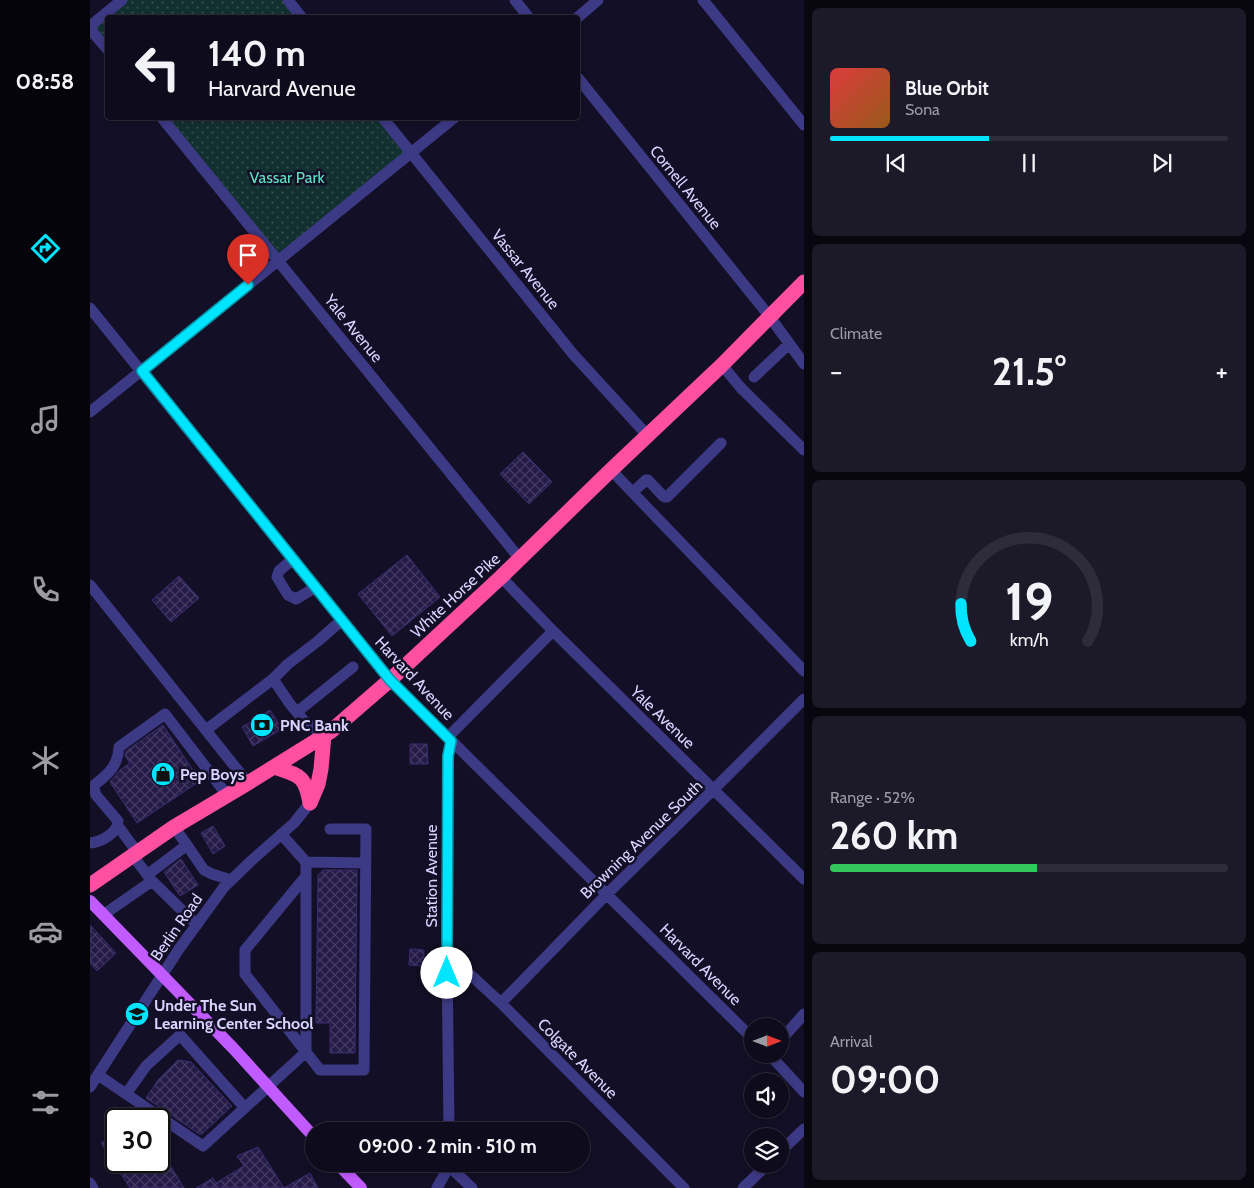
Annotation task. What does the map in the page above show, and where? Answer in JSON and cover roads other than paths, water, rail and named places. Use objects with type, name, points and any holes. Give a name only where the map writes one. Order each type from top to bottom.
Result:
[{"type":"highway","name":"White Horse Pike","points":[[90,885],[174,827],[228,796],[324,736],[390,680],[501,577],[722,365],[804,282]]},
{"type":"highway","points":[[310,803],[318,784],[324,736]]},
{"type":"highway","points":[[274,767],[300,777],[306,785],[310,803]]},
{"type":"main road","points":[[90,901],[233,1048],[305,1127]]},
{"type":"main road","points":[[346,1172],[361,1188]]},
{"type":"street","points":[[105,46],[90,27],[122,0]]},
{"type":"street","points":[[288,0],[300,15]]},
{"type":"street","points":[[515,0],[527,15]]},
{"type":"street","points":[[580,15],[598,0]]},
{"type":"street","points":[[703,0],[804,125]]},
{"type":"street","name":"Cornell Avenue","points":[[580,80],[770,317],[804,364]]},
{"type":"street","name":"Yale Avenue","points":[[164,120],[520,559]]},
{"type":"street","name":"Vassar Avenue","points":[[385,120],[574,354],[648,436]]},
{"type":"street","points":[[90,412],[452,120]]},
{"type":"street","name":"Harvard Avenue","points":[[90,308],[390,680],[744,1030]]},
{"type":"street","points":[[754,377],[789,344]]},
{"type":"street","points":[[722,365],[741,388],[802,444]]},
{"type":"street","points":[[633,492],[648,480],[663,496],[667,497],[721,444]]},
{"type":"street","points":[[611,470],[804,672]]},
{"type":"street","points":[[293,559],[279,570],[277,577],[288,594],[296,599],[316,587]]},
{"type":"street","name":"Yale Avenue","points":[[501,577],[553,631],[804,878]]},
{"type":"street","points":[[90,585],[248,783]]},
{"type":"street","points":[[206,730],[273,678],[342,620]]},
{"type":"street","points":[[449,739],[553,631]]},
{"type":"street","points":[[297,712],[353,667]]},
{"type":"street","points":[[273,678],[290,704],[305,722],[324,736]]},
{"type":"street","name":"Browning Avenue South","points":[[502,1003],[607,894],[804,699]]},
{"type":"street","points":[[196,925],[150,878],[118,826],[118,821],[93,797],[93,786],[105,777],[112,768],[117,759],[119,747],[165,714],[228,796]]},
{"type":"street","points":[[176,728],[194,715]]},
{"type":"street","name":"Station Avenue","points":[[449,739],[446,953],[449,1122]]},
{"type":"street","name":"Berlin Road","points":[[90,1087],[162,975],[224,887],[294,822],[310,803]]},
{"type":"street","points":[[90,843],[96,843],[103,839],[115,831],[118,826]]},
{"type":"street","points":[[174,827],[204,870],[231,880]]},
{"type":"street","points":[[306,876],[245,950],[245,974],[320,1070],[364,1070],[366,829],[330,829]]},
{"type":"street","points":[[98,1075],[203,1146],[306,1052],[306,862],[281,834]]},
{"type":"street","points":[[103,915],[150,878],[187,845]]},
{"type":"street","points":[[306,862],[366,863]]},
{"type":"street","name":"Colgate Avenue","points":[[446,953],[502,1003],[684,1188]]},
{"type":"street","points":[[789,1031],[804,1014]]},
{"type":"street","points":[[126,1094],[146,1066],[180,1035],[245,1108]]},
{"type":"street","points":[[777,1063],[804,1092]]},
{"type":"street","points":[[789,1143],[804,1129]]},
{"type":"street","points":[[437,1188],[445,1172]]},
{"type":"street","points":[[456,1172],[472,1188]]},
{"type":"street","points":[[743,1188],[759,1173]]},
{"type":"street","points":[[90,1183],[93,1188]]},
{"type":"place","name":"PNC Bank","points":[[262,725]]},
{"type":"place","name":"Pep Boys","points":[[163,774]]},
{"type":"place","name":"Under The Sun Learning Center School","points":[[137,1014]]},
{"type":"park label","name":"Vassar Park","points":[[287,177]]}]
